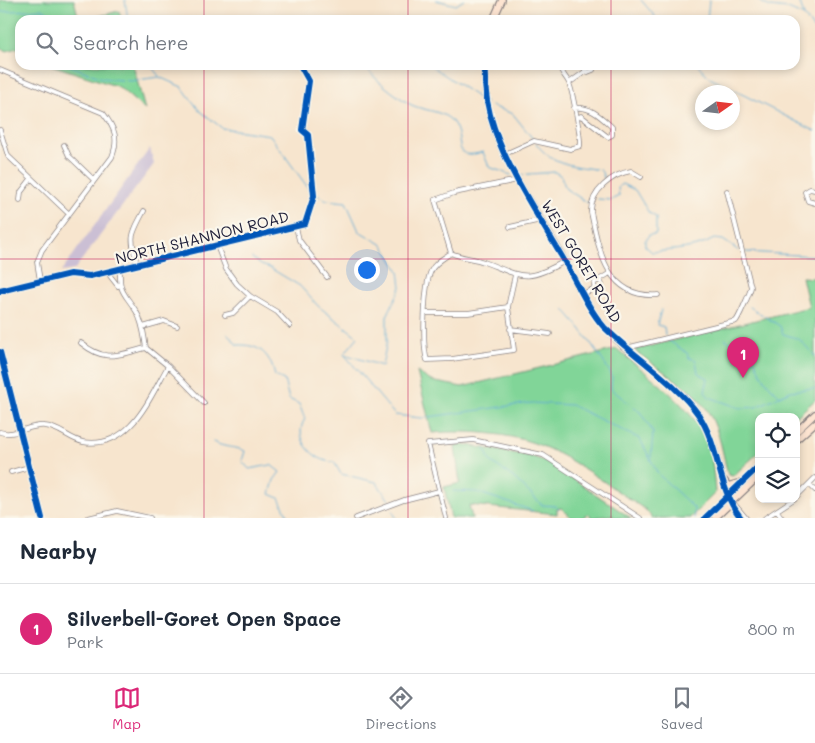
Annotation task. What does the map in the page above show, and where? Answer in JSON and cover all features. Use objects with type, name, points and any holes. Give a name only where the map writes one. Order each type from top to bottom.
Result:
[{"type":"street","points":[[496,15],[502,0]]},
{"type":"street","name":"NORTH SHANNON ROAD","points":[[0,291],[70,274],[90,276],[305,224],[314,196],[308,134],[302,130],[309,81],[303,70]]},
{"type":"street","name":"WEST GORET ROAD","points":[[485,70],[486,98],[505,154],[583,294],[602,324],[626,348],[675,390],[698,414],[714,446],[730,501],[741,518]]},
{"type":"street","points":[[505,154],[534,141],[576,148],[581,141],[569,84],[561,70]]},
{"type":"street","points":[[569,84],[586,71],[592,70]]},
{"type":"street","points":[[0,72],[103,113],[112,124],[116,135],[116,146],[112,157],[42,250],[38,262],[40,281]]},
{"type":"street","points":[[574,108],[590,109],[612,126],[612,135],[608,136],[581,116],[577,118]]},
{"type":"street","points":[[0,130],[8,156],[69,214]]},
{"type":"street","points":[[64,146],[69,156],[94,180]]},
{"type":"street","points":[[641,177],[631,172],[618,175],[596,193],[590,206],[602,259],[610,273],[632,292],[642,296],[658,295]]},
{"type":"street","points":[[20,200],[21,192],[31,179]]},
{"type":"street","points":[[451,253],[435,204],[438,198],[519,180]]},
{"type":"street","points":[[815,190],[810,189],[805,192],[808,201],[815,203]]},
{"type":"street","points":[[626,348],[736,321],[741,316],[742,305],[751,287],[727,191]]},
{"type":"street","points":[[137,265],[131,241],[132,233],[144,211]]},
{"type":"street","points":[[510,227],[541,220]]},
{"type":"street","points":[[296,227],[299,240],[327,277]]},
{"type":"street","points":[[217,246],[226,269],[236,284],[250,296],[277,312],[290,326]]},
{"type":"street","points":[[451,253],[483,262],[515,275],[527,276],[543,273],[565,261]]},
{"type":"street","points":[[451,253],[435,265],[431,271],[425,313],[426,359],[452,359],[514,350],[508,307],[515,275]]},
{"type":"street","points":[[119,286],[120,269]]},
{"type":"street","points":[[107,272],[136,311],[143,327],[146,348],[168,366],[204,403]]},
{"type":"street","points":[[595,288],[594,284],[610,273]]},
{"type":"street","points":[[583,294],[595,288],[599,289],[606,277]]},
{"type":"street","points":[[598,281],[602,285]]},
{"type":"street","points":[[225,315],[233,314],[250,296]]},
{"type":"street","points":[[425,313],[468,313],[508,307]]},
{"type":"street","points":[[143,327],[164,321],[177,326]]},
{"type":"street","points":[[510,329],[550,334]]},
{"type":"street","points":[[82,343],[99,355],[107,357],[146,348]]},
{"type":"street","points":[[0,352],[42,518]]},
{"type":"street","points":[[0,432],[20,431],[34,426],[46,426],[55,428],[82,442],[95,443],[124,434],[134,424],[168,366]]},
{"type":"street","points":[[800,428],[815,414]]},
{"type":"street","points":[[800,436],[815,423]]},
{"type":"street","points":[[446,518],[428,444],[473,440],[543,455],[640,518]]},
{"type":"street","points":[[11,472],[29,468]]},
{"type":"street","points":[[715,518],[755,470]]},
{"type":"street","points":[[722,477],[728,486],[745,480]]},
{"type":"street","points":[[800,493],[815,478]]},
{"type":"street","points":[[705,518],[730,501],[755,479]]},
{"type":"street","points":[[809,484],[815,490]]},
{"type":"street","points":[[356,518],[404,500],[439,491]]},
{"type":"street","name":"WEST GORET ROAD","points":[[730,501],[746,518]]},
{"type":"street","points":[[764,518],[788,503]]},
{"type":"street","points":[[88,518],[116,511],[150,518]]},
{"type":"street","points":[[777,511],[782,518]]},
{"type":"shaded area","points":[[150,148],[154,164],[74,270],[61,272]]},
{"type":"green space","points":[[0,0],[74,0],[78,15],[15,15],[15,49],[7,51],[0,48]]},
{"type":"green space","points":[[119,11],[120,15],[103,15]]},
{"type":"green space","points":[[66,70],[134,70],[145,110],[119,87]]},
{"type":"green space","points":[[802,277],[815,278],[815,400],[800,413],[755,413],[755,456],[733,476],[728,475],[716,429],[705,407],[676,380],[634,350],[809,307]]},
{"type":"green space","points":[[617,349],[671,394],[695,421],[704,436],[711,456],[715,493],[690,518],[652,518],[646,510],[578,465],[555,452],[526,441],[495,434],[432,433],[417,372],[431,381],[462,387]]},
{"type":"green space","points":[[461,444],[530,456],[548,462],[631,518],[615,518],[612,515],[592,518],[589,514],[582,518],[572,518],[561,508],[557,509],[557,514],[469,505],[472,518],[451,518],[444,487],[460,483],[455,447]]},
{"type":"waterway","points":[[125,0],[127,15]]},
{"type":"waterway","points":[[436,0],[456,5],[464,0]]},
{"type":"waterway","points":[[641,0],[654,15]]},
{"type":"waterway","points":[[708,15],[709,0]]},
{"type":"waterway","points":[[757,0],[770,7],[788,9],[804,16]]},
{"type":"waterway","points":[[799,0],[804,16],[815,31]]},
{"type":"waterway","points":[[0,12],[41,9],[53,15]]},
{"type":"waterway","points":[[81,70],[102,78],[130,81],[159,77],[182,87],[199,110],[222,128],[270,135],[311,192]]},
{"type":"waterway","points":[[154,70],[159,76]]},
{"type":"waterway","points":[[369,70],[378,81],[408,103],[446,116],[451,120],[458,132],[463,152],[467,154],[483,152],[489,167],[511,175]]},
{"type":"waterway","points":[[437,70],[486,103]]},
{"type":"waterway","points":[[703,70],[710,78],[815,131]]},
{"type":"waterway","points":[[491,106],[513,114],[533,139]]},
{"type":"waterway","points":[[536,143],[556,160],[573,166],[601,170],[604,178]]},
{"type":"waterway","points":[[518,175],[555,172],[561,176],[566,189],[588,203]]},
{"type":"waterway","points":[[598,199],[611,200],[619,196],[618,187],[622,184],[635,190],[649,213],[656,217],[656,234],[649,235],[645,241],[645,246],[652,252],[692,247],[714,239],[723,240],[739,251]]},
{"type":"waterway","points":[[317,195],[327,200],[346,202],[359,231],[383,245],[399,271],[401,287],[387,316],[387,341],[382,366],[344,354],[395,415],[421,418],[531,403],[571,405],[640,439],[658,474],[694,508],[694,518]]},
{"type":"waterway","points":[[746,252],[815,256]]},
{"type":"waterway","points":[[252,258],[261,265],[270,268],[300,286],[318,306],[358,337],[344,354]]},
{"type":"waterway","points":[[750,307],[780,326],[783,334],[799,339],[815,356]]},
{"type":"waterway","points":[[564,310],[582,331],[610,372],[612,377],[611,389],[640,412],[653,432],[651,457]]},
{"type":"waterway","points":[[661,310],[657,325],[664,327],[665,335]]},
{"type":"waterway","points":[[228,334],[237,345],[252,346],[263,352],[267,356],[275,376],[284,380],[289,399],[299,404],[305,419],[301,434],[307,448],[319,458],[334,462],[341,474],[376,482],[389,500]]},
{"type":"waterway","points":[[725,339],[741,349],[747,360],[755,360],[765,380],[780,396]]},
{"type":"waterway","points":[[668,340],[687,353],[689,358],[696,360],[698,373],[708,378],[705,392],[709,397],[740,408],[756,407],[790,391],[815,388]]},
{"type":"waterway","points":[[213,442],[245,451],[242,461],[249,469],[271,465],[280,472],[274,480],[270,494],[279,498],[289,518]]},
{"type":"waterway","points":[[485,449],[490,461],[514,478],[542,505],[555,506],[559,510]]},
{"type":"waterway","points":[[453,491],[477,492],[533,511]]},
{"type":"waterway","points":[[393,511],[396,518]]},
{"type":"cycle path","points":[[0,291],[70,274],[90,276],[305,224],[314,196],[308,135],[302,130],[309,81],[303,70]]},
{"type":"cycle path","points":[[485,70],[486,97],[492,120],[500,144],[526,196],[598,320],[615,338],[678,392],[698,414],[711,440],[727,494],[741,518]]},
{"type":"cycle path","points":[[0,352],[42,518]]},
{"type":"cycle path","points":[[705,518],[755,470]]},
{"type":"place","name":"Silverbell-Goret Open Space","points":[[743,378]]}]
